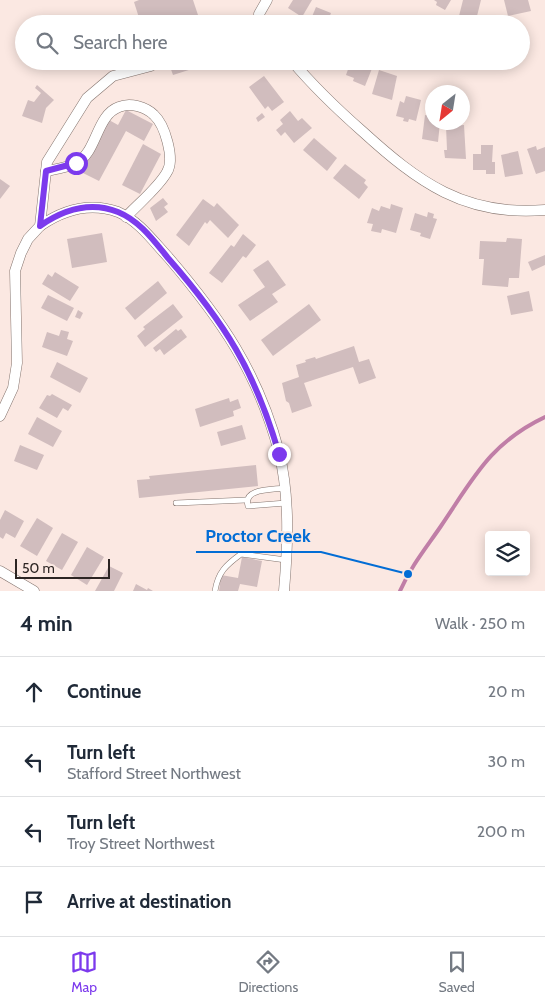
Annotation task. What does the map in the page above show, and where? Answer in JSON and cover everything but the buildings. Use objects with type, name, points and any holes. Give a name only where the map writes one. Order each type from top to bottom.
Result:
[{"type":"street","points":[[259,15],[267,0]]},
{"type":"street","points":[[40,226],[47,162],[87,98],[113,76],[136,70]]},
{"type":"street","points":[[300,70],[319,93],[396,162],[421,181],[452,197],[488,208],[526,211],[545,210]]},
{"type":"street","points":[[46,171],[76,163],[84,157],[108,116],[116,107],[127,104],[141,107],[155,116],[172,156],[168,172],[126,217]]},
{"type":"street","points":[[0,416],[13,388],[17,363],[15,271],[20,253],[28,239],[40,226],[54,216],[85,207],[101,208],[126,217],[143,228],[185,276],[222,324],[247,366],[267,412],[279,454],[285,488],[286,560],[284,591]]},
{"type":"street","points":[[0,571],[34,591]]},
{"type":"lane","points":[[246,500],[253,492],[285,488]]},
{"type":"lane","points":[[246,500],[248,506],[286,503]]},
{"type":"lane","points":[[176,504],[246,500]]},
{"type":"lane","points":[[214,591],[221,571],[241,554],[286,560]]},
{"type":"waterway","points":[[400,591],[419,557],[484,464],[510,438],[545,417]]},
{"type":"place","name":"Proctor Creek","points":[[408,574]]},
{"type":"route","points":[[76,163],[46,171],[40,226],[54,216],[68,210],[85,207],[101,208],[119,213],[143,228],[185,276],[222,324],[247,366],[267,412],[279,454]]}]
